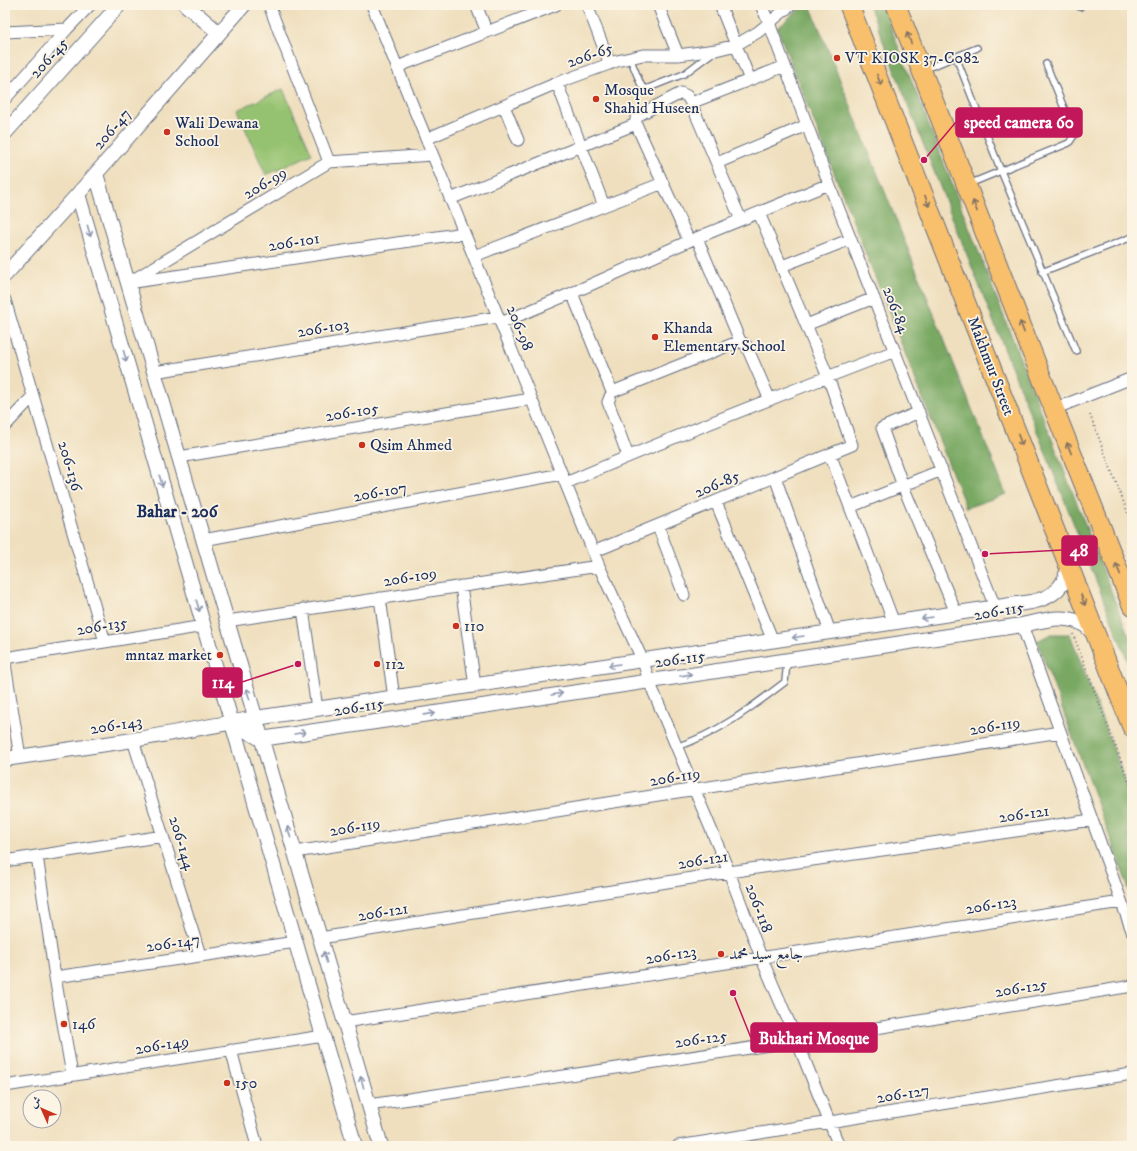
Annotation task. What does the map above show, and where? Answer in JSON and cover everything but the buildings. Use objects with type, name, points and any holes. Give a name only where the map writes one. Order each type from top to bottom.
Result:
[{"type":"highway","name":"Makhmur Street","points":[[850,5],[1132,727]]},
{"type":"highway","points":[[896,5],[1132,605]]},
{"type":"street","points":[[5,99],[90,5]]},
{"type":"street","name":"206-45","points":[[5,133],[119,5]]},
{"type":"street","points":[[186,5],[219,33]]},
{"type":"street","name":"206-47","points":[[5,275],[244,5]]},
{"type":"street","points":[[269,5],[329,162]]},
{"type":"street","name":"206-98","points":[[372,5],[593,552],[643,660],[649,681]]},
{"type":"street","points":[[476,5],[487,32]]},
{"type":"street","points":[[397,68],[556,5]]},
{"type":"street","points":[[587,5],[610,64]]},
{"type":"street","points":[[658,5],[678,55]]},
{"type":"street","points":[[720,5],[750,80]]},
{"type":"street","name":"206-84","points":[[761,5],[829,184],[995,607]]},
{"type":"street","name":"206-65","points":[[426,139],[557,83],[610,64],[644,55],[678,55],[716,50],[736,45],[758,32],[791,5]]},
{"type":"street","points":[[5,32],[67,29]]},
{"type":"street","points":[[691,103],[785,66]]},
{"type":"street","points":[[557,83],[604,206]]},
{"type":"street","points":[[450,199],[581,147],[637,120],[681,94],[687,96],[691,103],[740,220]]},
{"type":"street","points":[[504,106],[518,140]]},
{"type":"street","points":[[637,120],[663,183],[693,240],[740,341],[746,345],[770,400]]},
{"type":"street","points":[[717,163],[807,125]]},
{"type":"street","name":"206-99","points":[[128,283],[329,162],[432,155]]},
{"type":"street","points":[[96,174],[381,1146]]},
{"type":"street","points":[[474,256],[663,183]]},
{"type":"street","name":"206-103","points":[[154,372],[499,320],[572,293],[740,220],[829,184]]},
{"type":"street","points":[[78,194],[355,1146]]},
{"type":"street","points":[[760,212],[828,377]]},
{"type":"street","name":"206-101","points":[[128,283],[464,233]]},
{"type":"street","points":[[782,266],[851,239]]},
{"type":"street","points":[[572,293],[612,392],[608,402],[628,456]]},
{"type":"street","points":[[806,325],[874,298]]},
{"type":"street","name":"206-136","points":[[5,300],[105,642]]},
{"type":"street","points":[[612,392],[740,341]]},
{"type":"street","name":"206-107","points":[[203,540],[564,479],[628,456],[895,351]]},
{"type":"street","name":"206-85","points":[[593,552],[852,445],[828,377]]},
{"type":"street","points":[[1054,409],[1132,378]]},
{"type":"street","points":[[5,426],[33,396]]},
{"type":"street","name":"206-105","points":[[178,457],[531,399]]},
{"type":"street","points":[[919,412],[882,428],[903,486],[956,613]]},
{"type":"street","points":[[830,454],[894,623]]},
{"type":"street","points":[[850,507],[942,470]]},
{"type":"street","points":[[775,477],[830,632]]},
{"type":"street","points":[[716,502],[772,641]]},
{"type":"street","points":[[658,526],[684,595]]},
{"type":"street","name":"206-115","points":[[232,723],[256,718],[1041,600],[1050,596],[1064,581],[1068,572],[1068,563]]},
{"type":"street","name":"206-109","points":[[227,620],[599,566]]},
{"type":"street","points":[[461,586],[475,686]]},
{"type":"street","points":[[380,598],[394,698]]},
{"type":"street","points":[[1041,600],[1046,620]]},
{"type":"street","points":[[302,610],[317,709]]},
{"type":"street","name":"206-115","points":[[262,739],[649,681],[787,662],[1060,618],[1069,619],[1086,626],[1096,637]]},
{"type":"street","points":[[1022,625],[1132,931]]},
{"type":"street","name":"206-135","points":[[5,658],[204,626]]},
{"type":"street","points":[[5,664],[20,757]]},
{"type":"street","name":"206-118","points":[[649,681],[729,872],[761,957],[797,1041],[839,1146]]},
{"type":"street","points":[[232,723],[262,739]]},
{"type":"street","name":"206-143","points":[[5,759],[133,740],[232,723]]},
{"type":"street","name":"206-119","points":[[295,852],[1060,732]]},
{"type":"street","name":"206-144","points":[[133,740],[200,955]]},
{"type":"street","name":"206-121","points":[[320,938],[729,872],[1092,820]]},
{"type":"street","points":[[5,861],[163,836]]},
{"type":"street","points":[[37,856],[54,977],[72,1075]]},
{"type":"street","name":"206-123","points":[[344,1022],[1121,902]]},
{"type":"street","name":"206-147","points":[[54,977],[296,942]]},
{"type":"street","name":"206-125","points":[[369,1105],[797,1041],[1132,986]]},
{"type":"street","name":"206-149","points":[[5,1086],[323,1036]]},
{"type":"street","points":[[231,1050],[257,1146]]},
{"type":"street","name":"206-127","points":[[678,1146],[1132,1074]]},
{"type":"lane","points":[[922,71],[977,48]]},
{"type":"lane","points":[[630,58],[641,85],[646,89],[684,74],[716,50]]},
{"type":"lane","points":[[956,57],[1042,272],[1076,351]]},
{"type":"lane","points":[[967,185],[1069,143],[1073,137],[1072,130],[1046,64]]},
{"type":"lane","points":[[1042,272],[1132,237]]},
{"type":"lane","points":[[676,747],[691,743],[713,732],[739,716],[785,682],[787,662]]},
{"type":"path","points":[[1090,415],[1132,524]]},
{"type":"path","points":[[1072,630],[1132,790]]},
{"type":"green space","points":[[804,5],[810,5],[1006,494],[966,508],[777,28]]},
{"type":"green space","points":[[869,5],[882,5],[1132,644],[1132,672],[934,172]]},
{"type":"green space","points":[[283,89],[312,154],[266,175],[237,110]]},
{"type":"green space","points":[[1051,634],[1070,634],[1132,799],[1132,897],[1037,641]]},
{"type":"place","name":"VT KIOSK 37-C082","points":[[837,58]]},
{"type":"place","name":"Mosque Shahid Huseen","points":[[596,99]]},
{"type":"place","name":"Wali Dewana School","points":[[167,132]]},
{"type":"place","name":"speed camera 60","points":[[924,160]]},
{"type":"place","name":"Khanda Elementary School","points":[[655,337]]},
{"type":"place","name":"Qsim Ahmed","points":[[362,445]]},
{"type":"place","name":"48","points":[[985,554]]},
{"type":"place","name":"110","points":[[456,626]]},
{"type":"place","name":"mntaz market","points":[[220,655]]},
{"type":"place","name":"114","points":[[298,664]]},
{"type":"place","name":"112","points":[[377,664]]},
{"type":"place","name":"جامع سيد محمد","points":[[721,954]]},
{"type":"place","name":"Bukhari Mosque","points":[[733,993]]},
{"type":"place","name":"146","points":[[64,1024]]},
{"type":"place","name":"150","points":[[227,1083]]},
{"type":"district","name":"Bahar - 206","points":[[177,512]]}]
